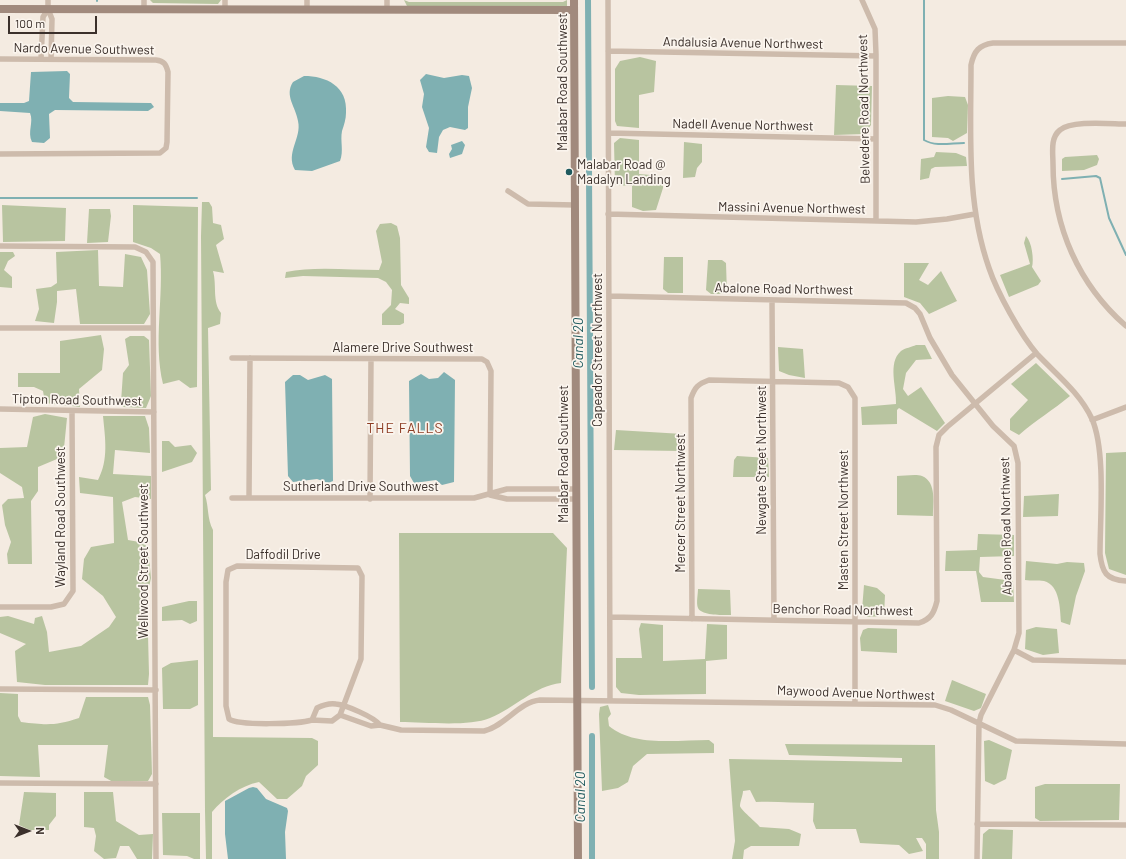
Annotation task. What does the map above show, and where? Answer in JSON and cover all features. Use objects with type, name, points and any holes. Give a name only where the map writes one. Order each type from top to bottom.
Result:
[{"type":"main road","name":"Malabar Road Southwest","points":[[574,0],[578,859]]},
{"type":"main road","points":[[0,9],[574,10]]},
{"type":"street","points":[[48,0],[48,9],[52,19],[51,60]]},
{"type":"street","points":[[144,0],[144,9]]},
{"type":"street","points":[[225,0],[225,10]]},
{"type":"street","points":[[307,0],[307,10]]},
{"type":"street","points":[[387,0],[387,10]]},
{"type":"street","name":"Capeador Street Northwest","points":[[608,0],[610,699]]},
{"type":"street","name":"Belvedere Road Northwest","points":[[862,0],[874,29],[876,56],[876,221]]},
{"type":"street","points":[[41,59],[42,17],[48,9]]},
{"type":"street","points":[[1126,43],[985,44],[978,48],[973,54],[971,65],[972,191],[980,238],[989,269],[1000,295],[1036,353],[1074,391],[1092,420],[1100,450],[1100,554],[1102,568],[1108,576],[1117,580],[1126,580]]},
{"type":"street","name":"Andalusia Avenue Northwest","points":[[608,51],[876,56]]},
{"type":"street","name":"Nardo Avenue Southwest","points":[[0,59],[156,60],[162,61],[166,65],[168,72],[167,142],[166,148],[160,153],[0,154]]},
{"type":"street","points":[[1126,124],[1076,124],[1066,126],[1056,134],[1053,144],[1053,182],[1057,210],[1064,236],[1076,264],[1090,287],[1106,307],[1126,326]]},
{"type":"street","name":"Nadell Avenue Northwest","points":[[609,133],[876,139]]},
{"type":"street","points":[[508,191],[528,204],[575,204]]},
{"type":"street","name":"Massini Avenue Northwest","points":[[608,214],[916,222],[975,214]]},
{"type":"street","name":"Wellwood Street Southwest","points":[[0,246],[135,247],[146,252],[153,262],[156,859]]},
{"type":"street","name":"Abalone Road Northwest","points":[[609,296],[906,303],[915,308],[920,314],[930,338],[952,375],[994,427],[1014,446],[1017,454],[1019,633],[1014,650],[980,715],[977,859]]},
{"type":"street","name":"Newgate Street Northwest","points":[[772,300],[774,620]]},
{"type":"street","points":[[0,328],[153,328]]},
{"type":"street","name":"Benchor Road Northwest","points":[[610,617],[919,623],[928,620],[935,612],[937,601],[936,447],[939,435],[1036,353]]},
{"type":"street","name":"Alamere Drive Southwest","points":[[232,358],[482,359],[487,362],[491,370],[490,495]]},
{"type":"street","points":[[249,498],[250,358]]},
{"type":"street","points":[[370,499],[371,358]]},
{"type":"street","name":"Mercer Street Northwest","points":[[692,619],[691,398],[695,388],[700,383],[709,380],[772,382]]},
{"type":"street","name":"Masten Street Northwest","points":[[772,382],[839,383],[848,387],[855,398],[855,704]]},
{"type":"street","points":[[1092,420],[1126,407]]},
{"type":"street","name":"Tipton Road Southwest","points":[[0,409],[154,412]]},
{"type":"street","name":"Wayland Road Southwest","points":[[0,607],[51,607],[64,604],[73,591],[72,411]]},
{"type":"street","name":"Sutherland Drive Southwest","points":[[232,498],[474,498],[508,489],[576,489]]},
{"type":"street","name":"Sutherland Drive Southwest","points":[[490,495],[507,498],[576,499]]},
{"type":"street","name":"Daffodil Drive","points":[[237,566],[354,567],[361,571],[361,659],[340,715],[332,721],[312,720],[302,723],[239,722],[228,719],[226,706],[226,582],[228,570],[237,566]]},
{"type":"street","points":[[1014,650],[1033,660],[1126,662]]},
{"type":"street","points":[[0,688],[156,690]]},
{"type":"street","name":"Maywood Avenue Northwest","points":[[380,725],[401,730],[484,731],[494,727],[532,701],[610,699],[935,705],[951,710],[1016,741],[1126,744]]},
{"type":"street","points":[[312,720],[318,708],[323,705],[337,704],[373,718],[380,725]]},
{"type":"street","points":[[340,715],[371,726],[380,725]]},
{"type":"street","points":[[0,783],[156,784]]},
{"type":"street","points":[[977,824],[1126,825]]},
{"type":"green space","points":[[150,0],[221,0],[218,4],[153,3]]},
{"type":"green space","points":[[404,0],[409,2],[563,2],[567,0],[567,7],[407,6]]},
{"type":"green space","points":[[640,57],[656,61],[654,92],[639,95],[639,128],[617,126],[615,121],[615,69],[620,61]]},
{"type":"green space","points":[[836,85],[872,86],[871,125],[864,134],[834,135]]},
{"type":"green space","points":[[948,96],[965,97],[968,105],[967,133],[953,141],[948,138],[932,137],[932,98]]},
{"type":"green space","points":[[620,138],[639,140],[639,174],[663,176],[663,188],[656,210],[643,211],[632,207],[632,186],[615,185],[614,143]]},
{"type":"green space","points":[[684,142],[702,144],[702,162],[697,168],[695,177],[683,178]]},
{"type":"green space","points":[[936,152],[956,153],[966,157],[967,166],[935,167],[931,169],[929,178],[920,180],[921,159],[934,157]]},
{"type":"green space","points":[[1097,155],[1099,159],[1097,165],[1084,170],[1062,171],[1062,159],[1065,157]]},
{"type":"green space","points":[[202,202],[209,202],[212,207],[213,223],[221,225],[224,239],[216,245],[224,273],[213,271],[216,299],[218,309],[221,313],[220,324],[208,328],[211,490],[205,495],[213,530],[213,737],[312,738],[318,741],[318,765],[306,776],[302,786],[287,799],[277,799],[259,782],[245,786],[233,793],[212,812],[212,859],[206,859],[205,811]]},
{"type":"green space","points":[[2,205],[66,208],[65,241],[3,242]]},
{"type":"green space","points":[[133,205],[198,207],[197,387],[190,388],[179,380],[163,384],[159,352],[161,287],[160,254],[151,248],[133,242]]},
{"type":"green space","points":[[89,209],[110,209],[111,216],[108,242],[87,243]]},
{"type":"green space","points":[[391,223],[397,226],[400,238],[401,285],[409,298],[409,304],[400,303],[395,309],[404,314],[404,323],[400,325],[382,325],[382,314],[391,305],[392,290],[386,282],[378,278],[303,276],[285,278],[286,272],[308,269],[379,270],[382,262],[376,231],[380,224]]},
{"type":"green space","points":[[1026,236],[1030,242],[1032,251],[1032,267],[1041,281],[1038,285],[1009,297],[1000,275],[1030,264],[1024,243]]},
{"type":"green space","points":[[98,250],[99,286],[123,287],[125,254],[141,257],[147,270],[150,314],[144,324],[80,324],[76,289],[57,291],[54,323],[35,321],[39,309],[36,289],[51,287],[57,283],[56,252]]},
{"type":"green space","points":[[0,252],[13,252],[15,256],[8,261],[4,270],[12,277],[12,288],[0,287]]},
{"type":"green space","points":[[664,257],[683,257],[683,293],[668,293],[663,289]]},
{"type":"green space","points":[[708,260],[722,260],[726,263],[727,294],[711,294],[706,290]]},
{"type":"green space","points":[[904,263],[929,263],[919,280],[928,285],[941,271],[957,301],[929,314],[920,303],[904,297]]},
{"type":"green space","points":[[101,335],[104,349],[102,370],[79,389],[80,407],[45,403],[43,391],[34,387],[18,387],[18,373],[60,373],[60,341]]},
{"type":"green space","points":[[130,336],[144,336],[149,340],[151,396],[146,408],[123,407],[121,402],[123,373],[129,365],[125,339]]},
{"type":"green space","points":[[916,345],[925,345],[932,359],[916,360],[906,373],[903,389],[908,396],[921,387],[945,423],[937,431],[899,408],[897,410],[897,424],[862,425],[861,407],[896,404],[894,362],[901,351]]},
{"type":"green space","points":[[778,347],[803,349],[805,378],[789,375],[779,371]]},
{"type":"green space","points":[[1036,363],[1070,396],[1019,435],[1010,430],[1010,419],[1028,400],[1011,384]]},
{"type":"green space","points":[[45,414],[67,418],[64,448],[57,459],[38,467],[38,491],[31,501],[32,564],[8,564],[7,554],[11,542],[5,525],[2,505],[8,499],[24,498],[22,487],[0,473],[0,448],[27,447],[33,417]]},
{"type":"green space","points":[[103,416],[145,416],[149,428],[150,453],[115,450],[113,474],[151,476],[151,499],[135,497],[122,502],[128,540],[145,543],[149,557],[151,578],[147,596],[148,685],[45,685],[17,682],[15,651],[26,644],[0,633],[0,617],[8,616],[34,624],[35,618],[42,616],[47,632],[49,652],[81,646],[109,627],[116,617],[103,596],[82,579],[84,559],[91,547],[114,543],[113,497],[80,493],[79,477],[98,480],[104,464],[105,432]]},
{"type":"green space","points":[[616,430],[683,434],[686,440],[681,451],[614,450]]},
{"type":"green space","points":[[162,441],[169,441],[175,447],[191,445],[197,453],[192,462],[162,472]]},
{"type":"green space","points":[[1126,452],[1126,575],[1109,569],[1105,553],[1106,453]]},
{"type":"green space","points":[[737,456],[768,458],[769,477],[733,477],[734,460]]},
{"type":"green space","points":[[919,475],[927,479],[932,488],[933,494],[933,516],[897,515],[897,476]]},
{"type":"green space","points":[[1059,494],[1058,516],[1023,517],[1024,496]]},
{"type":"green space","points":[[399,533],[553,533],[567,548],[561,683],[542,688],[499,714],[481,721],[458,723],[400,722]]},
{"type":"green space","points":[[978,534],[1014,535],[1014,556],[980,557],[979,572],[983,577],[1013,581],[1014,602],[981,602],[976,571],[945,571],[946,551],[977,550]]},
{"type":"green space","points":[[1026,561],[1057,564],[1067,562],[1084,563],[1085,571],[1076,596],[1070,625],[1061,622],[1058,598],[1053,587],[1049,583],[1044,581],[1025,580]]},
{"type":"green space","points":[[864,585],[877,588],[885,595],[884,616],[867,617],[862,610]]},
{"type":"green space","points":[[698,589],[730,590],[731,615],[713,614],[700,611],[697,604]]},
{"type":"green space","points":[[189,601],[197,601],[197,621],[190,624],[182,620],[162,621],[162,607]]},
{"type":"green space","points":[[641,623],[663,625],[663,661],[705,659],[707,624],[727,625],[727,659],[706,661],[706,694],[639,695],[621,693],[616,687],[616,658],[642,658],[639,629]]},
{"type":"green space","points":[[1036,627],[1057,629],[1059,653],[1043,655],[1025,649],[1026,630]]},
{"type":"green space","points":[[868,628],[897,629],[897,653],[861,651],[860,638],[863,630]]},
{"type":"green space","points":[[198,660],[198,705],[190,709],[163,709],[162,668],[171,663]]},
{"type":"green space","points":[[952,680],[986,694],[981,708],[974,711],[945,701]]},
{"type":"green space","points":[[0,693],[18,694],[18,716],[21,722],[44,724],[57,724],[79,718],[86,697],[148,697],[150,705],[152,774],[148,781],[113,782],[104,777],[108,745],[38,745],[40,777],[0,776]]},
{"type":"green space","points":[[608,705],[611,714],[608,718],[609,726],[619,733],[643,740],[709,740],[714,744],[714,753],[647,754],[633,766],[628,782],[618,788],[602,791],[599,714],[600,707]]},
{"type":"green space","points":[[989,740],[1012,750],[1006,779],[994,785],[985,781],[984,741]]},
{"type":"green space","points":[[785,744],[935,745],[936,810],[939,832],[939,859],[926,859],[926,844],[922,838],[916,838],[923,851],[909,854],[899,845],[860,843],[856,829],[816,829],[813,821],[814,803],[756,802],[750,790],[743,791],[740,806],[743,810],[760,827],[789,829],[801,834],[799,846],[751,846],[744,850],[743,859],[732,859],[735,841],[729,759],[902,762],[902,758],[789,755]]},
{"type":"green space","points":[[1045,784],[1120,784],[1119,820],[1040,821],[1035,818],[1035,787]]},
{"type":"green space","points":[[24,792],[56,793],[56,816],[49,825],[49,830],[30,830],[19,825]]},
{"type":"green space","points":[[84,792],[113,792],[116,821],[139,835],[153,834],[152,859],[137,859],[129,846],[120,846],[116,858],[104,859],[94,851],[96,836],[94,828],[84,827]]},
{"type":"green space","points":[[162,813],[200,813],[200,859],[194,859],[187,856],[163,855]]},
{"type":"green space","points":[[989,829],[1013,830],[1012,859],[982,859],[983,834]]},
{"type":"water","points":[[67,71],[70,74],[69,98],[73,102],[151,103],[154,107],[148,111],[55,110],[49,114],[50,138],[44,143],[32,142],[30,135],[30,113],[0,111],[0,103],[24,103],[29,101],[31,72]]},
{"type":"water","points":[[426,74],[444,78],[462,75],[469,76],[472,88],[468,107],[468,128],[465,130],[450,127],[443,130],[439,137],[437,153],[429,152],[426,147],[429,128],[422,107],[424,94],[420,80]]},
{"type":"water","points":[[304,76],[320,78],[334,84],[339,89],[346,104],[346,115],[342,131],[342,154],[340,161],[312,171],[295,170],[292,164],[293,152],[299,127],[297,116],[291,102],[290,92],[293,82]]},
{"type":"water","points":[[462,141],[465,145],[462,154],[450,158],[449,154],[452,149],[451,145]]},
{"type":"water","points":[[444,372],[455,380],[454,482],[442,485],[436,480],[414,483],[410,476],[409,381],[421,374],[429,379],[438,378]]},
{"type":"water","points":[[293,375],[300,375],[308,380],[325,375],[332,379],[333,481],[328,483],[317,479],[293,482],[288,476],[285,382]]},
{"type":"water","points":[[253,787],[257,788],[266,799],[287,808],[288,811],[285,832],[286,859],[228,859],[225,834],[225,801]]},
{"type":"waterway","name":"Canal 20","points":[[588,0],[592,687]]},
{"type":"waterway","points":[[924,0],[924,140],[939,144],[964,143]]},
{"type":"waterway","points":[[1062,179],[1096,176],[1100,178],[1109,218],[1126,255]]},
{"type":"waterway","points":[[0,198],[197,198]]},
{"type":"waterway","name":"Canal 20","points":[[592,736],[592,859]]},
{"type":"place","name":"Malabar Road @ Madalyn Landing","points":[[569,172]]},
{"type":"district","name":"THE FALLS","points":[[405,428]]}]
